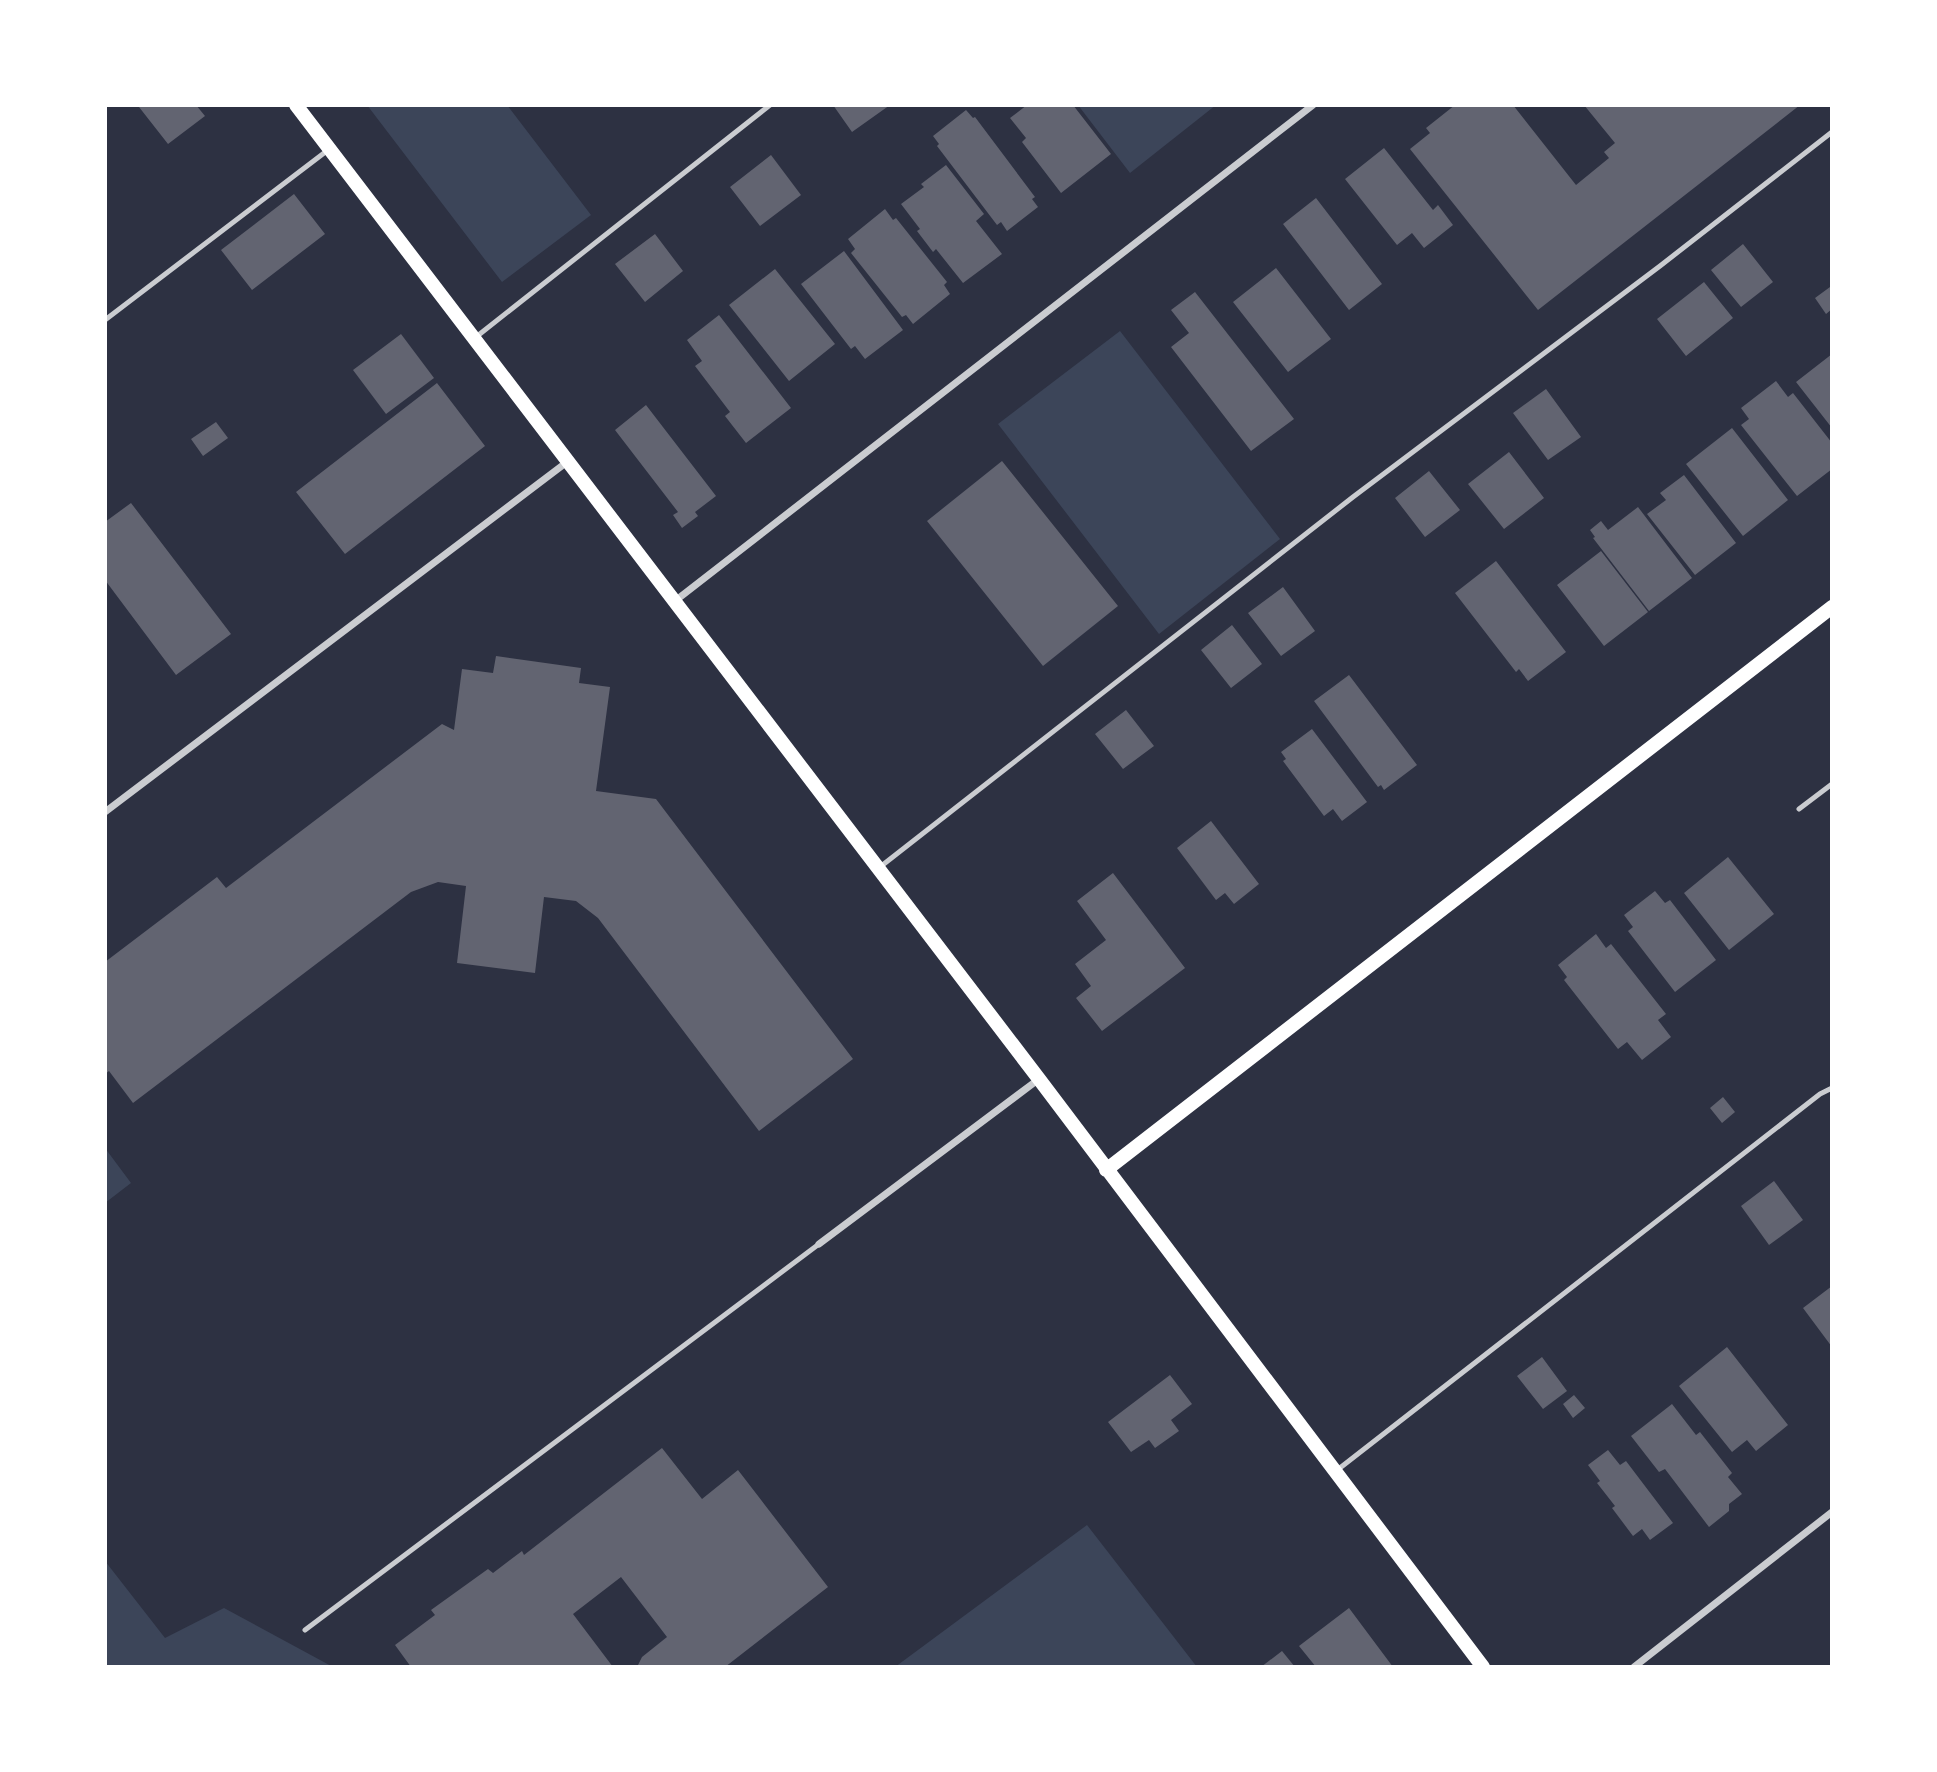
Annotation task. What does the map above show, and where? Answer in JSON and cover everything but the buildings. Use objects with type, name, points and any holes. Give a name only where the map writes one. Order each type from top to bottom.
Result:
[{"type":"main road","points":[[296,105],[1039,1079],[1483,1667]]},
{"type":"main road","points":[[1106,1170],[1832,607]]},
{"type":"street","points":[[674,602],[1314,105]]},
{"type":"street","points":[[105,812],[567,462]]},
{"type":"street","points":[[819,1244],[1039,1079]]},
{"type":"street","points":[[1634,1667],[1832,1512]]},
{"type":"lane","points":[[473,339],[770,105]]},
{"type":"lane","points":[[877,869],[1353,497],[1660,266],[1832,132]]},
{"type":"lane","points":[[105,320],[329,149]]},
{"type":"lane","points":[[1799,809],[1832,783]]},
{"type":"lane","points":[[1335,1472],[1832,1088]]},
{"type":"lane","points":[[305,1630],[819,1244]]},
{"type":"shaded area","points":[[367,105],[507,105],[591,215],[502,282]]},
{"type":"shaded area","points":[[1078,105],[1216,105],[1130,173]]},
{"type":"shaded area","points":[[1120,331],[1280,539],[1159,634],[998,424]]},
{"type":"shaded area","points":[[105,1148],[131,1183],[105,1203]]},
{"type":"shaded area","points":[[1087,1525],[1197,1667],[895,1667]]},
{"type":"shaded area","points":[[105,1561],[165,1638],[224,1608],[333,1667],[105,1667]]}]
